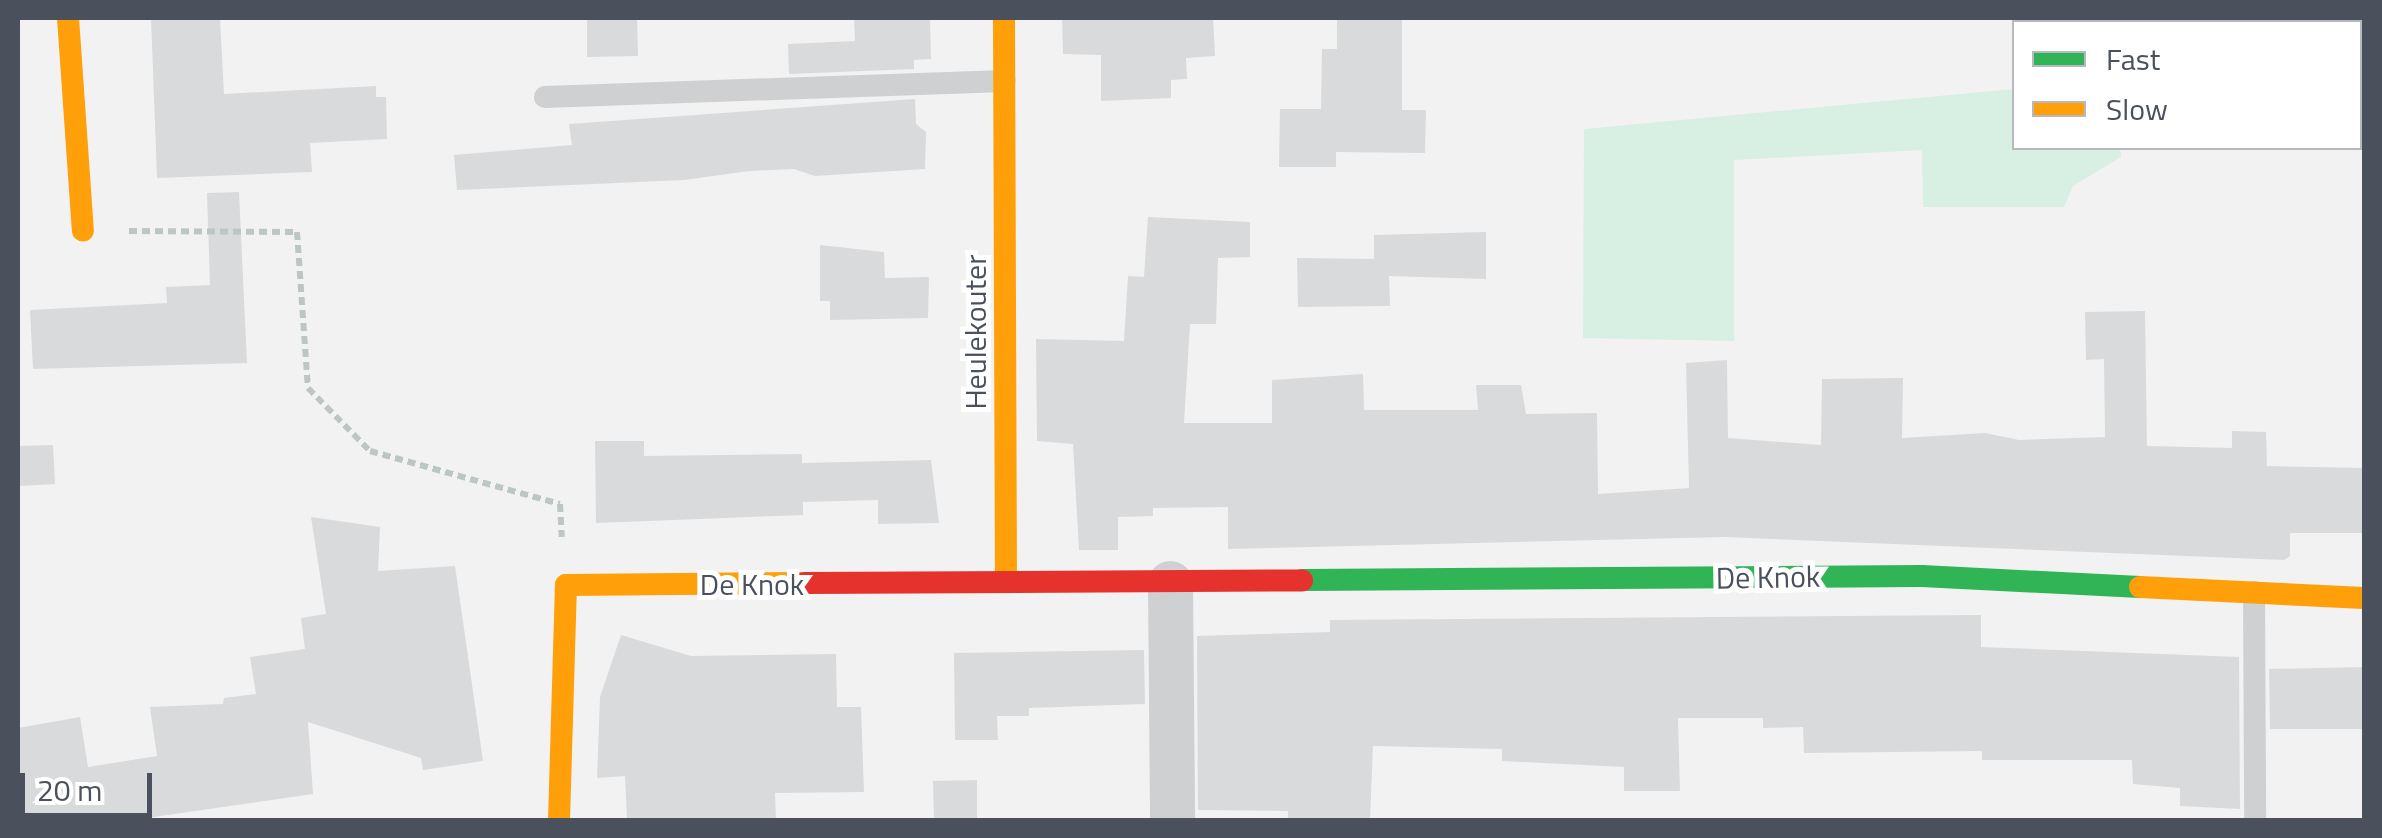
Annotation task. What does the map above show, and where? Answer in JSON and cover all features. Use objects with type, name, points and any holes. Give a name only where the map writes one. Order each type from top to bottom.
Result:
[{"type":"street","points":[[68,18],[83,230]]},
{"type":"street","name":"Heulekouter","points":[[1004,18],[1006,582]]},
{"type":"street","name":"De Knok","points":[[566,585],[1922,576],[2364,598]]},
{"type":"street","points":[[1170,583],[1172,820]]},
{"type":"street","points":[[552,820],[566,585]]},
{"type":"lane","points":[[545,97],[1005,81]]},
{"type":"lane","points":[[2254,592],[2255,820]]},
{"type":"path","points":[[83,230],[297,232],[308,388],[370,450],[560,504],[566,585]]},
{"type":"green space","points":[[2017,18],[2108,20],[2018,20]]},
{"type":"green space","points":[[2322,18],[2364,18],[2364,72],[2362,20]]},
{"type":"green space","points":[[2012,89],[2012,150],[2120,150],[2121,157],[2073,186],[2064,207],[1923,207],[1922,150],[1734,160],[1734,341],[1583,338],[1584,129]]},
{"type":"building","points":[[151,18],[220,18],[224,94],[376,86],[376,97],[386,97],[387,139],[310,143],[312,172],[157,178]]},
{"type":"building","points":[[587,18],[637,18],[638,56],[587,57]]},
{"type":"building","points":[[854,18],[930,18],[931,59],[914,60],[914,69],[789,74],[788,44],[855,41]]},
{"type":"building","points":[[1062,18],[1213,18],[1215,56],[1186,58],[1187,79],[1171,80],[1171,98],[1101,101],[1101,55],[1063,54]]},
{"type":"building","points":[[1337,18],[1402,18],[1402,110],[1426,110],[1425,153],[1336,152],[1336,167],[1279,167],[1280,109],[1321,109],[1322,49],[1337,49]]},
{"type":"building","points":[[915,99],[916,124],[926,132],[925,169],[815,176],[794,169],[749,171],[684,180],[457,190],[454,155],[572,145],[569,124]]},
{"type":"building","points":[[239,192],[247,363],[33,369],[30,310],[167,303],[166,287],[210,285],[207,193]]},
{"type":"building","points":[[1148,217],[1250,222],[1250,257],[1218,258],[1216,324],[1190,324],[1184,423],[1272,423],[1272,380],[1363,374],[1364,410],[1478,410],[1476,385],[1521,385],[1526,414],[1597,413],[1598,494],[1689,488],[1686,363],[1727,360],[1728,438],[1821,445],[1822,379],[1903,378],[1902,438],[1985,433],[2019,440],[2105,437],[2104,359],[2086,360],[2085,312],[2145,311],[2147,446],[2232,448],[2232,431],[2266,432],[2267,466],[2364,468],[2364,533],[2290,533],[2290,556],[2284,560],[1725,537],[1228,549],[1228,507],[1153,508],[1153,516],[1118,517],[1118,550],[1079,550],[1073,444],[1037,441],[1036,339],[1124,341],[1128,276],[1144,277]]},
{"type":"building","points":[[1486,232],[1486,279],[1389,276],[1390,306],[1298,307],[1297,258],[1374,259],[1374,235]]},
{"type":"building","points":[[820,245],[884,252],[885,278],[929,277],[928,318],[830,320],[830,301],[820,301]]},
{"type":"building","points":[[595,441],[644,441],[644,456],[802,454],[802,463],[931,460],[939,523],[878,524],[878,500],[803,502],[803,515],[596,523]]},
{"type":"building","points":[[53,445],[55,484],[20,486],[18,446]]},
{"type":"building","points":[[311,517],[380,527],[378,571],[455,566],[483,761],[423,770],[421,758],[308,722],[313,794],[133,820],[18,820],[18,728],[80,717],[88,767],[157,756],[150,707],[223,704],[224,698],[256,694],[250,657],[305,649],[301,618],[326,614]]},
{"type":"building","points":[[1981,615],[1981,647],[2239,657],[2240,809],[2180,806],[2180,788],[2133,784],[2132,760],[1982,760],[1982,751],[1804,753],[1803,727],[1763,728],[1763,718],[1678,718],[1680,791],[1624,791],[1624,767],[1502,761],[1502,749],[1373,746],[1370,820],[1288,820],[1288,811],[1198,810],[1197,636],[1330,632],[1330,620]]},
{"type":"building","points":[[621,635],[691,656],[836,654],[837,707],[861,707],[864,792],[775,793],[776,820],[627,820],[625,776],[597,778],[600,697]]},
{"type":"building","points":[[1144,650],[1145,704],[1029,708],[1029,716],[997,716],[998,740],[955,740],[954,653]]},
{"type":"building","points":[[2364,667],[2364,729],[2270,729],[2269,669]]},
{"type":"building","points":[[977,780],[977,820],[934,820],[933,781]]},
{"type":"traffic: fast","points":[[1302,580],[1922,576],[2140,587]]},
{"type":"traffic: slow","points":[[68,18],[83,230]]},
{"type":"traffic: slow","points":[[1004,18],[1006,582]]},
{"type":"traffic: slow","points":[[559,820],[566,585],[805,583]]},
{"type":"traffic: slow","points":[[2140,587],[2364,598]]},
{"type":"traffic: jam","points":[[805,583],[1302,580]]}]
